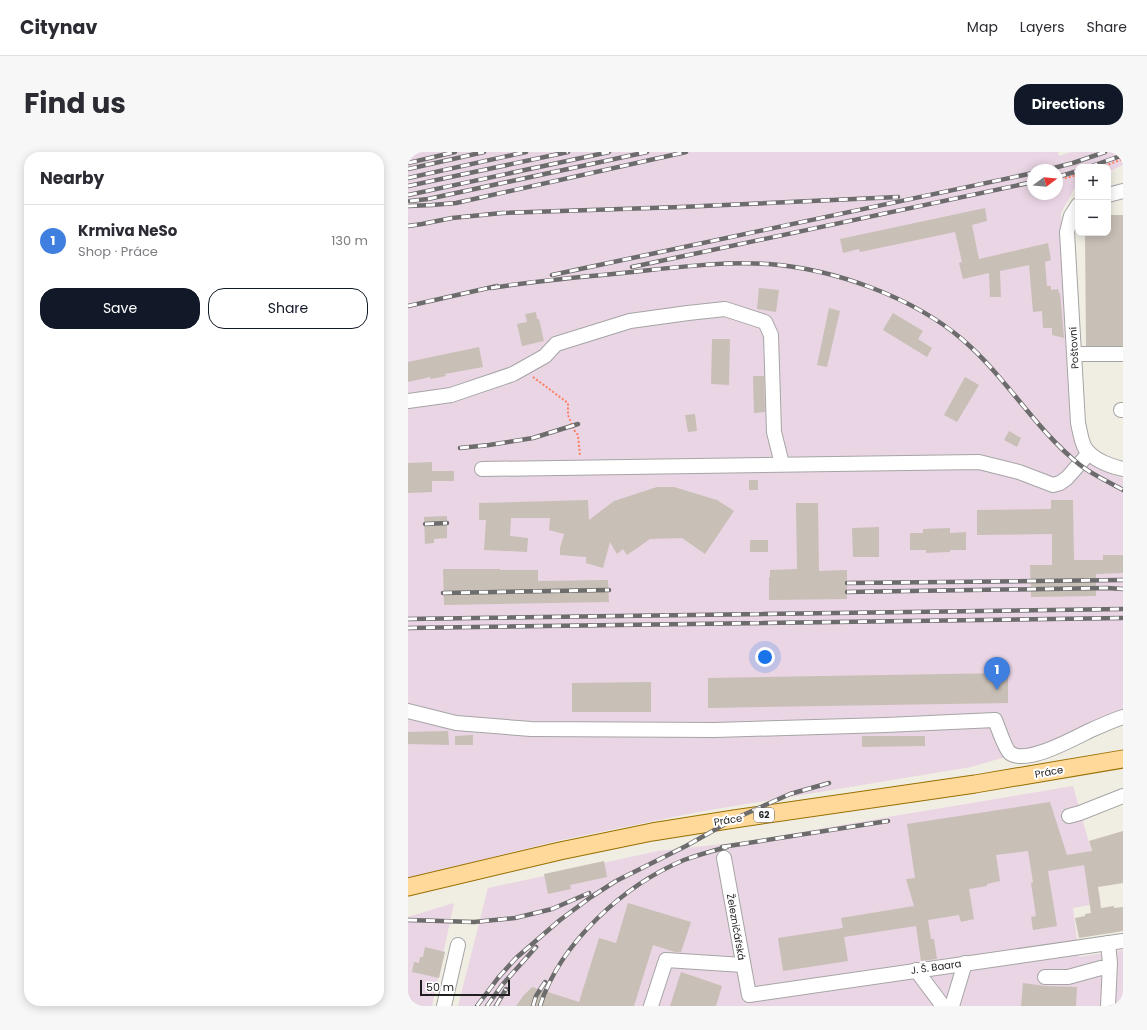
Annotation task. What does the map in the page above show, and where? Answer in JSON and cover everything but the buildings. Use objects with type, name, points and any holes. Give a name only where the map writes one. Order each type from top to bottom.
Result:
[{"type":"main road","name":"Práce","points":[[408,887],[560,851],[652,832],[975,784],[1123,759]]},
{"type":"street","points":[[1111,194],[1123,191]]},
{"type":"street","name":"Poštovní","points":[[1075,210],[1071,216],[1068,232],[1074,354],[1078,423],[1085,447],[1089,453]]},
{"type":"street","points":[[408,401],[451,395],[513,374],[544,356],[556,344],[630,321],[725,309],[765,322],[771,335],[774,432],[782,464]]},
{"type":"street","points":[[1074,354],[1123,354]]},
{"type":"street","points":[[482,469],[979,462],[1019,472],[1053,485],[1060,483],[1067,478],[1089,453],[1097,459],[1116,468],[1123,469]]},
{"type":"street","name":"Práce","points":[[408,711],[456,723],[531,729],[715,730],[995,720],[1009,752],[1016,756],[1024,756],[1056,747],[1123,716]]},
{"type":"street","points":[[1069,816],[1123,796]]},
{"type":"street","name":"Železničářská","points":[[724,858],[748,1000]]},
{"type":"street","name":"J. Š. Baara","points":[[748,1000],[916,970],[1123,941]]},
{"type":"street","points":[[1108,943],[1108,1006]]},
{"type":"street","points":[[444,1006],[458,945]]},
{"type":"street","points":[[651,1006],[666,960],[743,965]]},
{"type":"street","points":[[952,1006],[965,963]]},
{"type":"street","points":[[1045,977],[1068,977],[1101,968],[1109,969]]},
{"type":"street","points":[[916,970],[943,1006]]},
{"type":"path","points":[[1109,164],[1123,159]]},
{"type":"path","points":[[1063,179],[1075,176]]},
{"type":"path","points":[[522,369],[568,403],[568,415],[574,430],[578,435],[581,467]]},
{"type":"shaded area","points":[[408,152],[1058,152],[1059,156],[1071,152],[1123,152],[1123,165],[1111,171],[1111,164],[1075,164],[1075,188],[1061,213],[1074,429],[1081,453],[1113,475],[1123,478],[1123,709],[1043,746],[971,767],[698,812],[561,840],[408,878]]},
{"type":"shaded area","points":[[1073,786],[1091,850],[1101,903],[1073,908],[1079,957],[1123,950],[1123,1006],[458,1006],[488,888],[658,851],[751,841]]},
{"type":"shaded area","points":[[454,903],[432,1006],[408,1006],[408,917]]},
{"type":"railway","points":[[408,163],[455,152]]},
{"type":"railway","points":[[408,169],[484,152]]},
{"type":"railway","points":[[408,178],[526,152]]},
{"type":"railway","points":[[408,186],[568,152]]},
{"type":"railway","points":[[408,195],[609,152]]},
{"type":"railway","points":[[410,201],[428,199],[647,152]]},
{"type":"railway","points":[[408,206],[456,203],[686,152]]},
{"type":"railway","points":[[1063,166],[1105,152]]},
{"type":"railway","points":[[1098,164],[1123,155]]},
{"type":"railway","points":[[1063,175],[1075,172]]},
{"type":"railway","points":[[552,275],[1027,174]]},
{"type":"railway","points":[[632,267],[1027,183]]},
{"type":"railway","points":[[408,226],[452,218],[502,213],[681,207],[898,197]]},
{"type":"railway","points":[[491,288],[524,283],[732,263],[769,264],[794,267],[846,279],[897,298],[921,311],[963,340],[993,370],[1064,451],[1085,469],[1123,490]]},
{"type":"railway","points":[[408,306],[497,286]]},
{"type":"railway","points":[[460,448],[533,438],[578,424]]},
{"type":"railway","points":[[425,524],[447,523]]},
{"type":"railway","points":[[847,583],[1123,580]]},
{"type":"railway","points":[[847,592],[1123,589]]},
{"type":"railway","points":[[443,593],[609,590]]},
{"type":"railway","points":[[408,619],[1123,609]]},
{"type":"railway","points":[[408,628],[1123,618]]},
{"type":"railway","points":[[477,1006],[498,978],[516,958],[560,920],[616,881],[686,846],[734,819],[790,794],[829,783]]},
{"type":"railway","points":[[722,847],[888,821]]},
{"type":"railway","points":[[540,1006],[549,983],[562,960],[597,919],[617,901],[639,884],[661,871],[684,860],[727,847]]},
{"type":"railway","points":[[408,920],[474,922],[515,918],[552,909],[589,893]]},
{"type":"railway","points":[[487,1006],[502,985],[536,947]]},
{"type":"railway","points":[[533,1006],[536,996],[545,982]]},
{"type":"railway","points":[[496,1006],[506,989]]},
{"type":"place","name":"Krmiva NeSo","points":[[997,690]]}]
